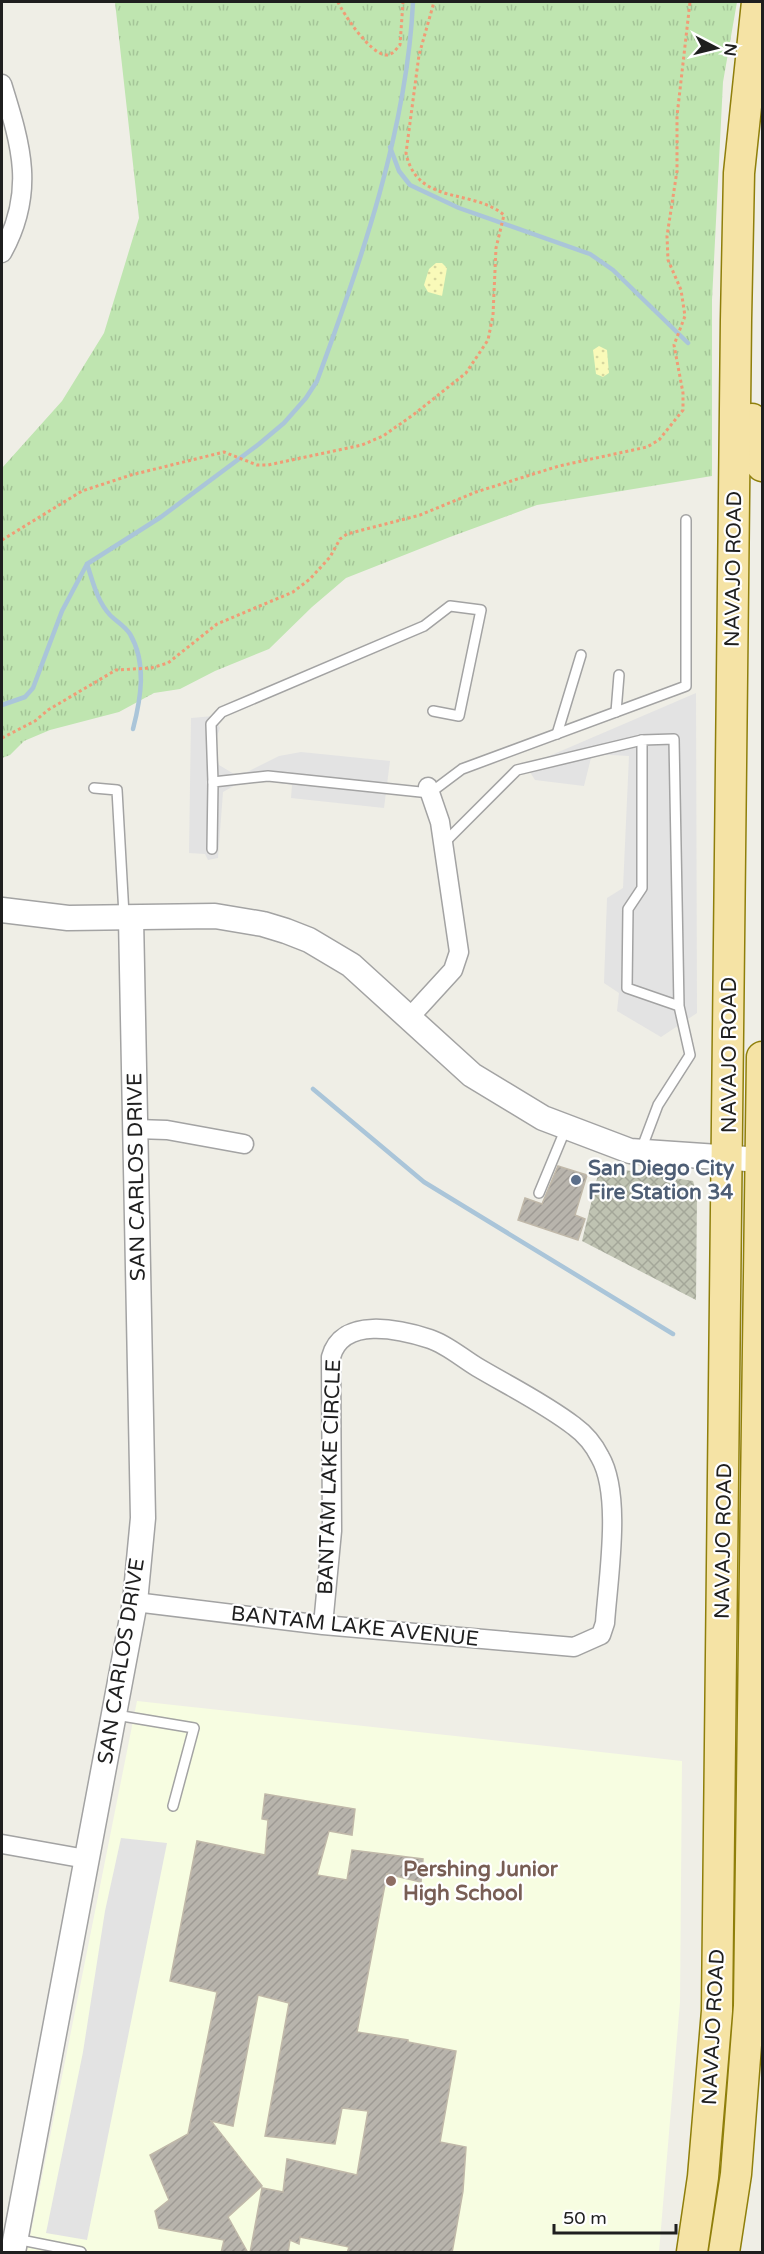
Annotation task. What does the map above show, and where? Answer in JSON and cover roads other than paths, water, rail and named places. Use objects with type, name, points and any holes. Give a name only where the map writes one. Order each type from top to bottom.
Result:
[{"type":"main road","name":"NAVAJO ROAD","points":[[692,2253],[703,2177],[717,2011],[739,173],[757,2]]},
{"type":"main road","points":[[739,173],[751,343],[752,454],[762,466]]},
{"type":"main road","name":"NAVAJO ROAD","points":[[724,2253],[736,2174],[749,2006],[762,1057]]},
{"type":"street","points":[[2,84],[22,161],[22,195],[7,226],[2,253]]},
{"type":"street","points":[[409,1018],[453,970],[459,952],[441,822],[429,790]]},
{"type":"street","points":[[2,910],[68,918],[215,916],[255,922],[286,931],[309,940],[351,965],[472,1075],[495,1091],[566,1128],[630,1151],[762,1160]]},
{"type":"street","name":"SAN CARLOS DRIVE","points":[[15,2246],[135,1602],[143,1518],[136,1129],[128,918]]},
{"type":"street","points":[[136,1129],[167,1130],[243,1144]]},
{"type":"street","name":"BANTAM LAKE CIRCLE","points":[[323,1625],[332,1531],[331,1357],[338,1342],[350,1332],[366,1329],[433,1340],[575,1427],[601,1458],[612,1498],[605,1623],[601,1635],[574,1647]]},
{"type":"street","name":"BANTAM LAKE AVENUE","points":[[135,1602],[323,1625],[574,1647]]},
{"type":"street","points":[[2,1844],[86,1859]]},
{"type":"lane","points":[[213,782],[268,776],[429,790],[462,769],[686,686],[686,520]]},
{"type":"lane","points":[[212,849],[212,724],[222,712],[424,626],[450,606],[481,610],[459,716],[433,711]]},
{"type":"lane","points":[[557,734],[581,655]]},
{"type":"lane","points":[[616,712],[620,675]]},
{"type":"lane","points":[[444,843],[517,770],[642,740],[674,739],[679,1006],[690,1055],[657,1105],[640,1152]]},
{"type":"lane","points":[[642,740],[642,888],[628,909],[627,988],[679,1006]]},
{"type":"lane","points":[[94,788],[117,790],[128,918]]},
{"type":"lane","points":[[539,1193],[566,1128]]},
{"type":"lane","points":[[113,1715],[194,1728],[172,1806]]},
{"type":"lane","points":[[15,2246],[81,2253]]},
{"type":"waterway","points":[[2,705],[25,697],[33,688],[62,611],[87,564],[161,517],[259,444],[284,423],[306,398],[317,381],[350,289],[392,146],[402,98],[413,2]]},
{"type":"waterway","points":[[390,147],[399,171],[410,185],[459,208],[590,254],[613,270],[688,343]]},
{"type":"waterway","points":[[87,564],[102,604],[130,634],[139,657],[141,681],[133,729]]},
{"type":"waterway","points":[[313,1089],[424,1182],[673,1334]]},
{"type":"place","name":"San Diego City Fire Station 34","points":[[576,1180]]},
{"type":"place","name":"Pershing Junior High School","points":[[391,1881]]}]
